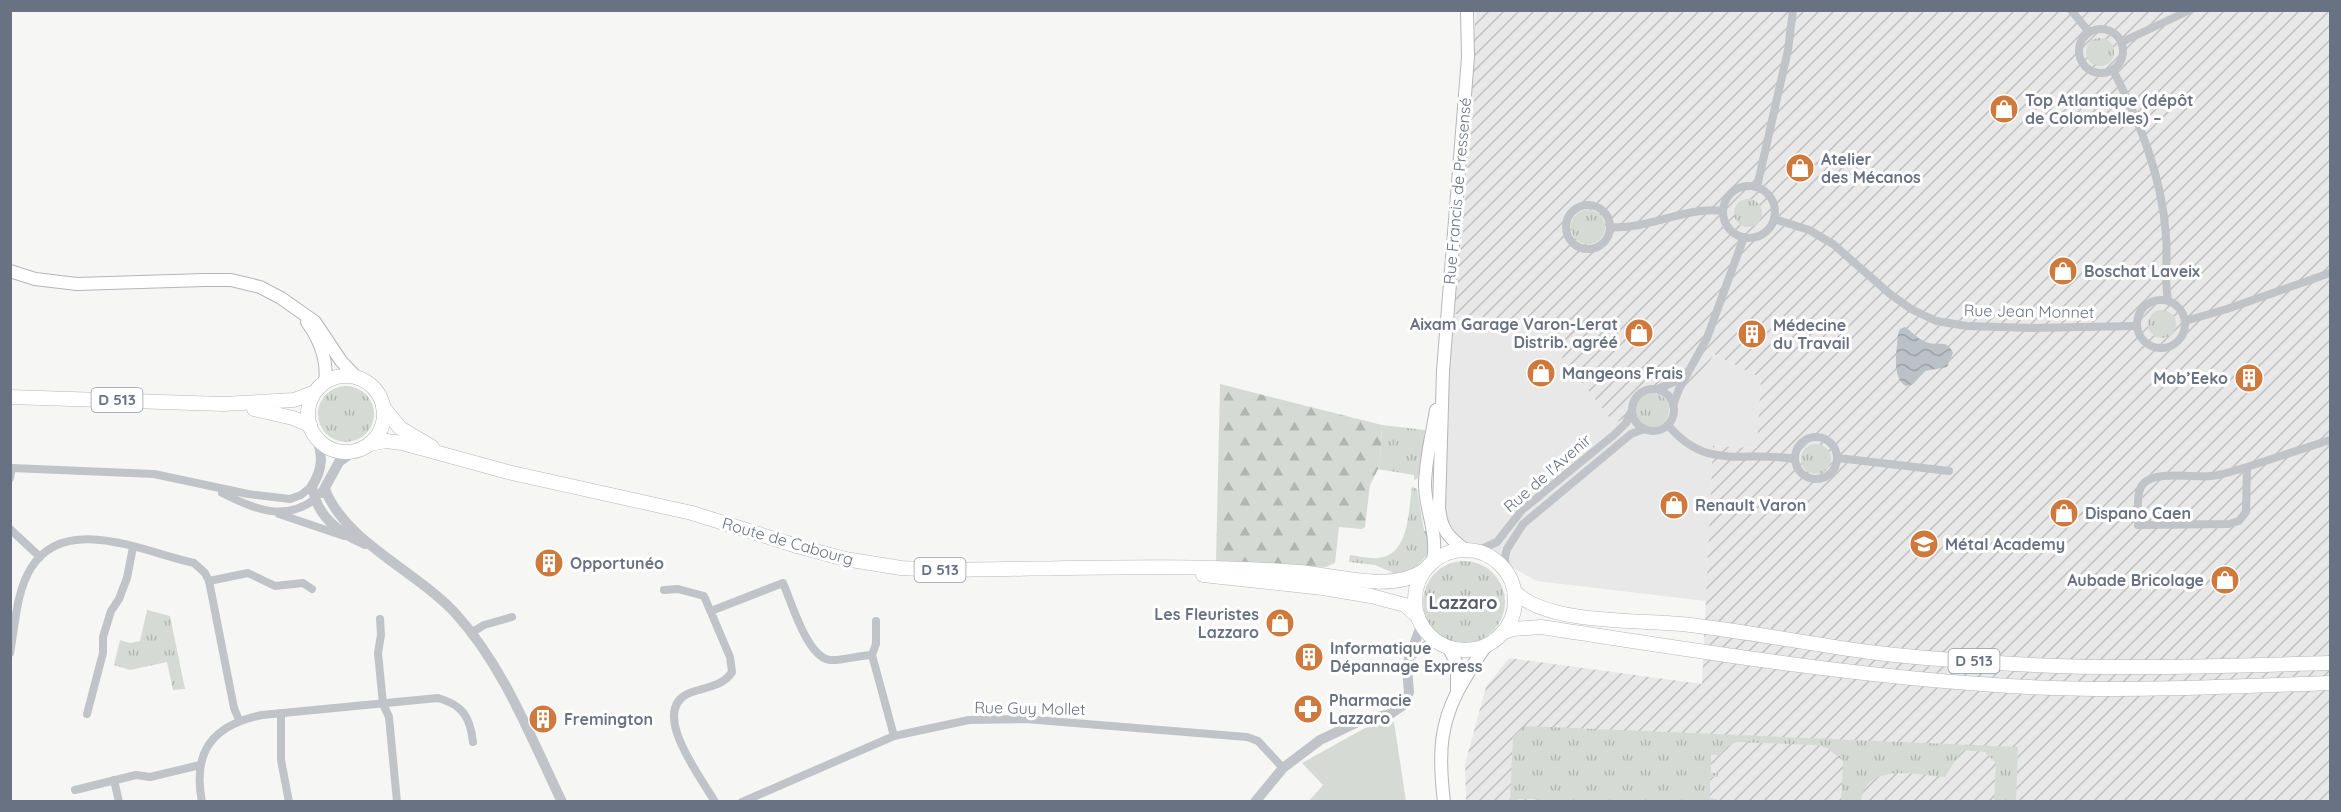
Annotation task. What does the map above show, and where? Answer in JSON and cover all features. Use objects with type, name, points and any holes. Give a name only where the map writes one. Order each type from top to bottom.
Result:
[{"type":"main road","name":"Rue Francis de Pressensé","points":[[1443,371],[1468,57],[1467,10]]},
{"type":"main road","points":[[10,271],[35,279],[77,284],[231,280],[260,287],[281,298],[298,309],[315,322],[341,361],[357,378],[375,390],[382,405],[384,419],[379,433],[370,444],[353,452],[332,449],[313,431],[309,405],[320,388],[326,366],[320,345],[298,309]]},
{"type":"main road","points":[[1443,371],[1440,520],[1445,533],[1471,550],[1496,560],[1506,571],[1515,592],[1513,614],[1502,633],[1481,651],[1457,691],[1444,720],[1440,763],[1444,801]]},
{"type":"main road","points":[[1443,371],[1425,474],[1427,504],[1435,545],[1415,592],[1419,620],[1443,645],[1457,664],[1457,691]]},
{"type":"main road","points":[[320,388],[338,377],[357,378]]},
{"type":"main road","name":"D 513","points":[[10,397],[223,404],[294,400],[320,388]]},
{"type":"main road","name":"D 513","points":[[223,404],[267,410],[313,431]]},
{"type":"main road","name":"D 513","points":[[382,405],[400,429],[441,453]]},
{"type":"main road","name":"D 513","points":[[370,444],[394,442],[441,453]]},
{"type":"main road","name":"Route de Cabourg","points":[[441,453],[508,472],[692,513],[845,559],[940,570],[1143,567]]},
{"type":"main road","points":[[1428,566],[1453,550],[1471,550]]},
{"type":"main road","name":"D 513","points":[[1143,567],[1216,567],[1299,572],[1395,582],[1411,578],[1428,566]]},
{"type":"main road","name":"D 513","points":[[1143,567],[1371,596],[1404,605],[1419,620]]},
{"type":"main road","name":"D 513","points":[[1515,592],[1535,606],[1576,616],[1656,621],[1870,652],[1977,662],[2125,666],[2331,663]]},
{"type":"main road","name":"D 513","points":[[1502,633],[1514,629],[1541,627],[1845,672],[1997,685],[2103,689],[2331,683]]},
{"type":"main road","points":[[1443,645],[1469,650],[1488,644]]},
{"type":"street","points":[[1757,187],[1788,50],[1793,10]]},
{"type":"street","points":[[2071,10],[2089,32]]},
{"type":"street","points":[[2122,42],[2190,10]]},
{"type":"street","points":[[2096,29],[2111,31],[2122,42],[2124,48],[2122,61],[2113,70],[2100,74],[2093,72],[2083,64],[2078,51],[2080,43],[2089,32],[2096,29]]},
{"type":"street","points":[[2113,70],[2138,118],[2155,168],[2166,236],[2165,285],[2168,300]]},
{"type":"street","points":[[1743,186],[1757,187],[1772,200],[1774,219],[1765,232],[1758,236],[1744,237],[1735,234],[1729,228],[1723,211],[1727,197],[1734,190],[1743,186]]},
{"type":"street","points":[[1586,205],[1600,209],[1609,220],[1610,227],[1602,244],[1584,249],[1572,242],[1566,224],[1573,211],[1586,205]]},
{"type":"street","points":[[1610,227],[1634,228],[1696,210],[1723,211]]},
{"type":"street","name":"Rue Jean Monnet","points":[[1774,219],[1809,230],[1833,244],[1890,294],[1911,309],[1936,321],[1967,326],[2031,328],[2136,326]]},
{"type":"street","points":[[1689,370],[1674,382],[1657,389],[1647,389],[1638,394],[1631,412],[1635,422],[1644,429],[1652,431],[1661,430],[1668,425],[1673,416],[1673,405],[1679,389],[1707,338],[1744,237]]},
{"type":"street","points":[[2185,321],[2331,273]]},
{"type":"street","points":[[2158,299],[2168,300],[2176,305],[2185,321],[2180,339],[2163,348],[2145,343],[2136,326],[2137,316],[2142,308],[2158,299]]},
{"type":"street","points":[[1657,389],[1670,398],[1673,405]]},
{"type":"street","name":"Rue de l'Avenir","points":[[1471,550],[1497,542],[1522,510],[1615,435],[1626,423],[1631,412]]},
{"type":"street","points":[[1668,425],[1684,443],[1709,455],[1795,459]]},
{"type":"street","name":"Rue de l'Avenir","points":[[1506,571],[1505,557],[1523,524],[1631,434],[1644,429]]},
{"type":"street","points":[[10,478],[12,468],[154,474],[211,487],[290,499],[301,495],[312,486],[319,473],[322,454],[313,431]]},
{"type":"street","points":[[1816,437],[1823,438],[1833,445],[1838,458],[1833,471],[1821,479],[1809,478],[1799,471],[1795,459],[1799,446],[1809,438],[1816,437]]},
{"type":"street","points":[[2247,467],[2246,512],[2239,521],[2229,524],[2138,525],[2139,495],[2144,483],[2151,479],[2162,476],[2211,476],[2331,440]]},
{"type":"street","points":[[276,513],[303,508],[315,500],[339,462],[353,452]]},
{"type":"street","points":[[1838,458],[1949,471]]},
{"type":"street","points":[[312,486],[322,515],[352,538]]},
{"type":"street","points":[[211,487],[241,502],[352,538],[377,549]]},
{"type":"street","points":[[324,489],[337,513],[377,549],[437,595],[471,633],[496,670],[562,801]]},
{"type":"street","points":[[10,529],[40,557]]},
{"type":"street","points":[[10,653],[22,588],[30,568],[51,548],[67,541],[93,538],[194,563],[205,573],[209,581],[234,708],[239,720]]},
{"type":"street","points":[[87,714],[103,652],[103,637],[111,611],[119,599],[127,578],[134,547]]},
{"type":"street","points":[[209,581],[248,573],[275,586],[303,583],[312,589]]},
{"type":"street","points":[[711,611],[783,583],[808,641],[820,657],[832,660],[872,655]]},
{"type":"street","points":[[664,590],[678,589],[704,596],[730,657],[732,672],[726,681],[688,693],[675,704],[673,724],[715,801]]},
{"type":"street","points":[[471,633],[507,615]]},
{"type":"street","points":[[380,619],[381,635],[378,653],[383,704],[389,717],[397,801]]},
{"type":"street","points":[[1255,801],[1283,768],[1320,740],[1360,721],[1390,714],[1402,706],[1409,692],[1407,669],[1419,620]]},
{"type":"street","points":[[876,621],[876,644],[872,655],[894,736]]},
{"type":"street","points":[[1411,655],[1431,643],[1443,645]]},
{"type":"street","points":[[202,801],[198,782],[200,765],[207,746],[216,736],[239,720],[281,713],[438,699],[453,703],[460,708],[471,725],[473,742]]},
{"type":"street","points":[[281,713],[281,759],[289,801]]},
{"type":"street","name":"Rue Guy Mollet","points":[[742,801],[894,736],[969,720],[1025,719],[1254,738],[1283,768]]},
{"type":"street","points":[[75,790],[136,775],[150,777],[200,765]]},
{"type":"street","points":[[114,780],[119,801]]},
{"type":"shaded area","points":[[1476,11],[2330,11],[2330,801],[1466,801],[1465,764],[1486,687],[1509,658],[1702,684],[1713,446],[1757,448],[1761,378],[1714,354],[1691,393],[1614,423],[1534,322],[1454,314]]},
{"type":"shaded area","points":[[1446,314],[1534,322],[1614,423],[1691,393],[1714,354],[1761,377],[1758,448],[1713,446],[1706,601],[1537,581],[1449,533],[1442,515]]},
{"type":"green space","points":[[2100,38],[2110,42],[2114,52],[2110,62],[2100,66],[2090,62],[2086,52],[2090,42]]},
{"type":"green space","points":[[1748,199],[1758,203],[1762,213],[1758,223],[1748,227],[1738,223],[1734,213],[1738,203]]},
{"type":"green space","points":[[1588,210],[1600,215],[1605,227],[1600,239],[1588,244],[1576,239],[1571,227],[1576,215]]},
{"type":"green space","points":[[2162,310],[2172,314],[2176,324],[2172,334],[2162,338],[2152,334],[2148,324],[2152,314]]},
{"type":"green space","points":[[1220,384],[1382,425],[1380,465],[1370,485],[1365,527],[1362,529],[1339,527],[1335,563],[1326,567],[1216,562]]},
{"type":"green space","points":[[346,386],[357,388],[366,394],[372,403],[374,414],[372,425],[366,434],[357,440],[346,442],[335,440],[326,434],[320,425],[318,414],[320,403],[326,394],[335,388]]},
{"type":"green space","points":[[1652,393],[1664,398],[1669,410],[1664,422],[1652,427],[1640,422],[1635,410],[1640,398]]},
{"type":"green space","points":[[1382,425],[1425,430],[1421,471],[1417,479],[1414,480],[1414,475],[1377,469],[1380,465]]},
{"type":"green space","points":[[1816,444],[1827,448],[1831,459],[1827,470],[1816,474],[1805,470],[1801,459],[1805,448]]},
{"type":"green space","points":[[1412,487],[1417,489],[1424,530],[1429,534],[1429,553],[1412,572],[1398,575],[1375,565],[1349,562],[1350,555],[1378,558],[1396,549],[1402,540],[1408,519]]},
{"type":"green space","points":[[1464,561],[1480,564],[1493,573],[1502,586],[1505,602],[1502,618],[1493,631],[1480,640],[1464,643],[1448,640],[1435,631],[1426,618],[1423,602],[1426,586],[1435,573],[1448,564]]},
{"type":"green space","points":[[147,610],[170,616],[185,689],[173,690],[167,662],[130,670],[114,665],[120,640],[130,643],[140,641]]},
{"type":"green space","points":[[1394,722],[1406,801],[1309,801],[1323,785],[1302,763],[1365,728]]},
{"type":"green space","points":[[1525,726],[2018,747],[2016,801],[1994,801],[1996,763],[1985,752],[1962,750],[1945,777],[1907,773],[1882,776],[1872,781],[1865,789],[1861,801],[1841,802],[1843,761],[1827,748],[1816,745],[1737,742],[1728,746],[1720,755],[1711,755],[1711,773],[1718,773],[1718,777],[1710,777],[1710,798],[1717,799],[1717,801],[1535,802],[1535,799],[1518,799],[1518,801],[1510,801],[1513,737]]},
{"type":"water","points":[[1905,327],[1926,342],[1946,344],[1953,353],[1947,367],[1925,371],[1913,384],[1906,386],[1898,377],[1896,363],[1898,334],[1900,329]]},
{"type":"place","name":"Top Atlantique (dépôt de Colombelles) –","points":[[2004,109]]},
{"type":"place","name":"Atelier des Mécanos","points":[[1800,168]]},
{"type":"place","name":"Boschat Laveix","points":[[2063,271]]},
{"type":"place","name":"Aixam Garage Varon-Lerat Distrib. agréé","points":[[1639,333]]},
{"type":"place","name":"Médecine du Travail","points":[[1752,334]]},
{"type":"place","name":"Mangeons Frais","points":[[1541,373]]},
{"type":"place","name":"Mob’Eeko","points":[[2249,378]]},
{"type":"place","name":"Renault Varon","points":[[1674,505]]},
{"type":"place","name":"Dispano Caen","points":[[2064,513]]},
{"type":"place","name":"Métal Academy","points":[[1924,544]]},
{"type":"place","name":"Opportunéo","points":[[549,563]]},
{"type":"place","name":"Aubade Bricolage","points":[[2225,580]]},
{"type":"place","name":"Les Fleuristes Lazzaro","points":[[1280,623]]},
{"type":"place","name":"Informatique Dépannage Express","points":[[1309,657]]},
{"type":"place","name":"Pharmacie Lazzaro","points":[[1308,709]]},
{"type":"place","name":"Fremington","points":[[543,719]]},
{"type":"district","name":"Lazzaro","points":[[1463,603]]}]
